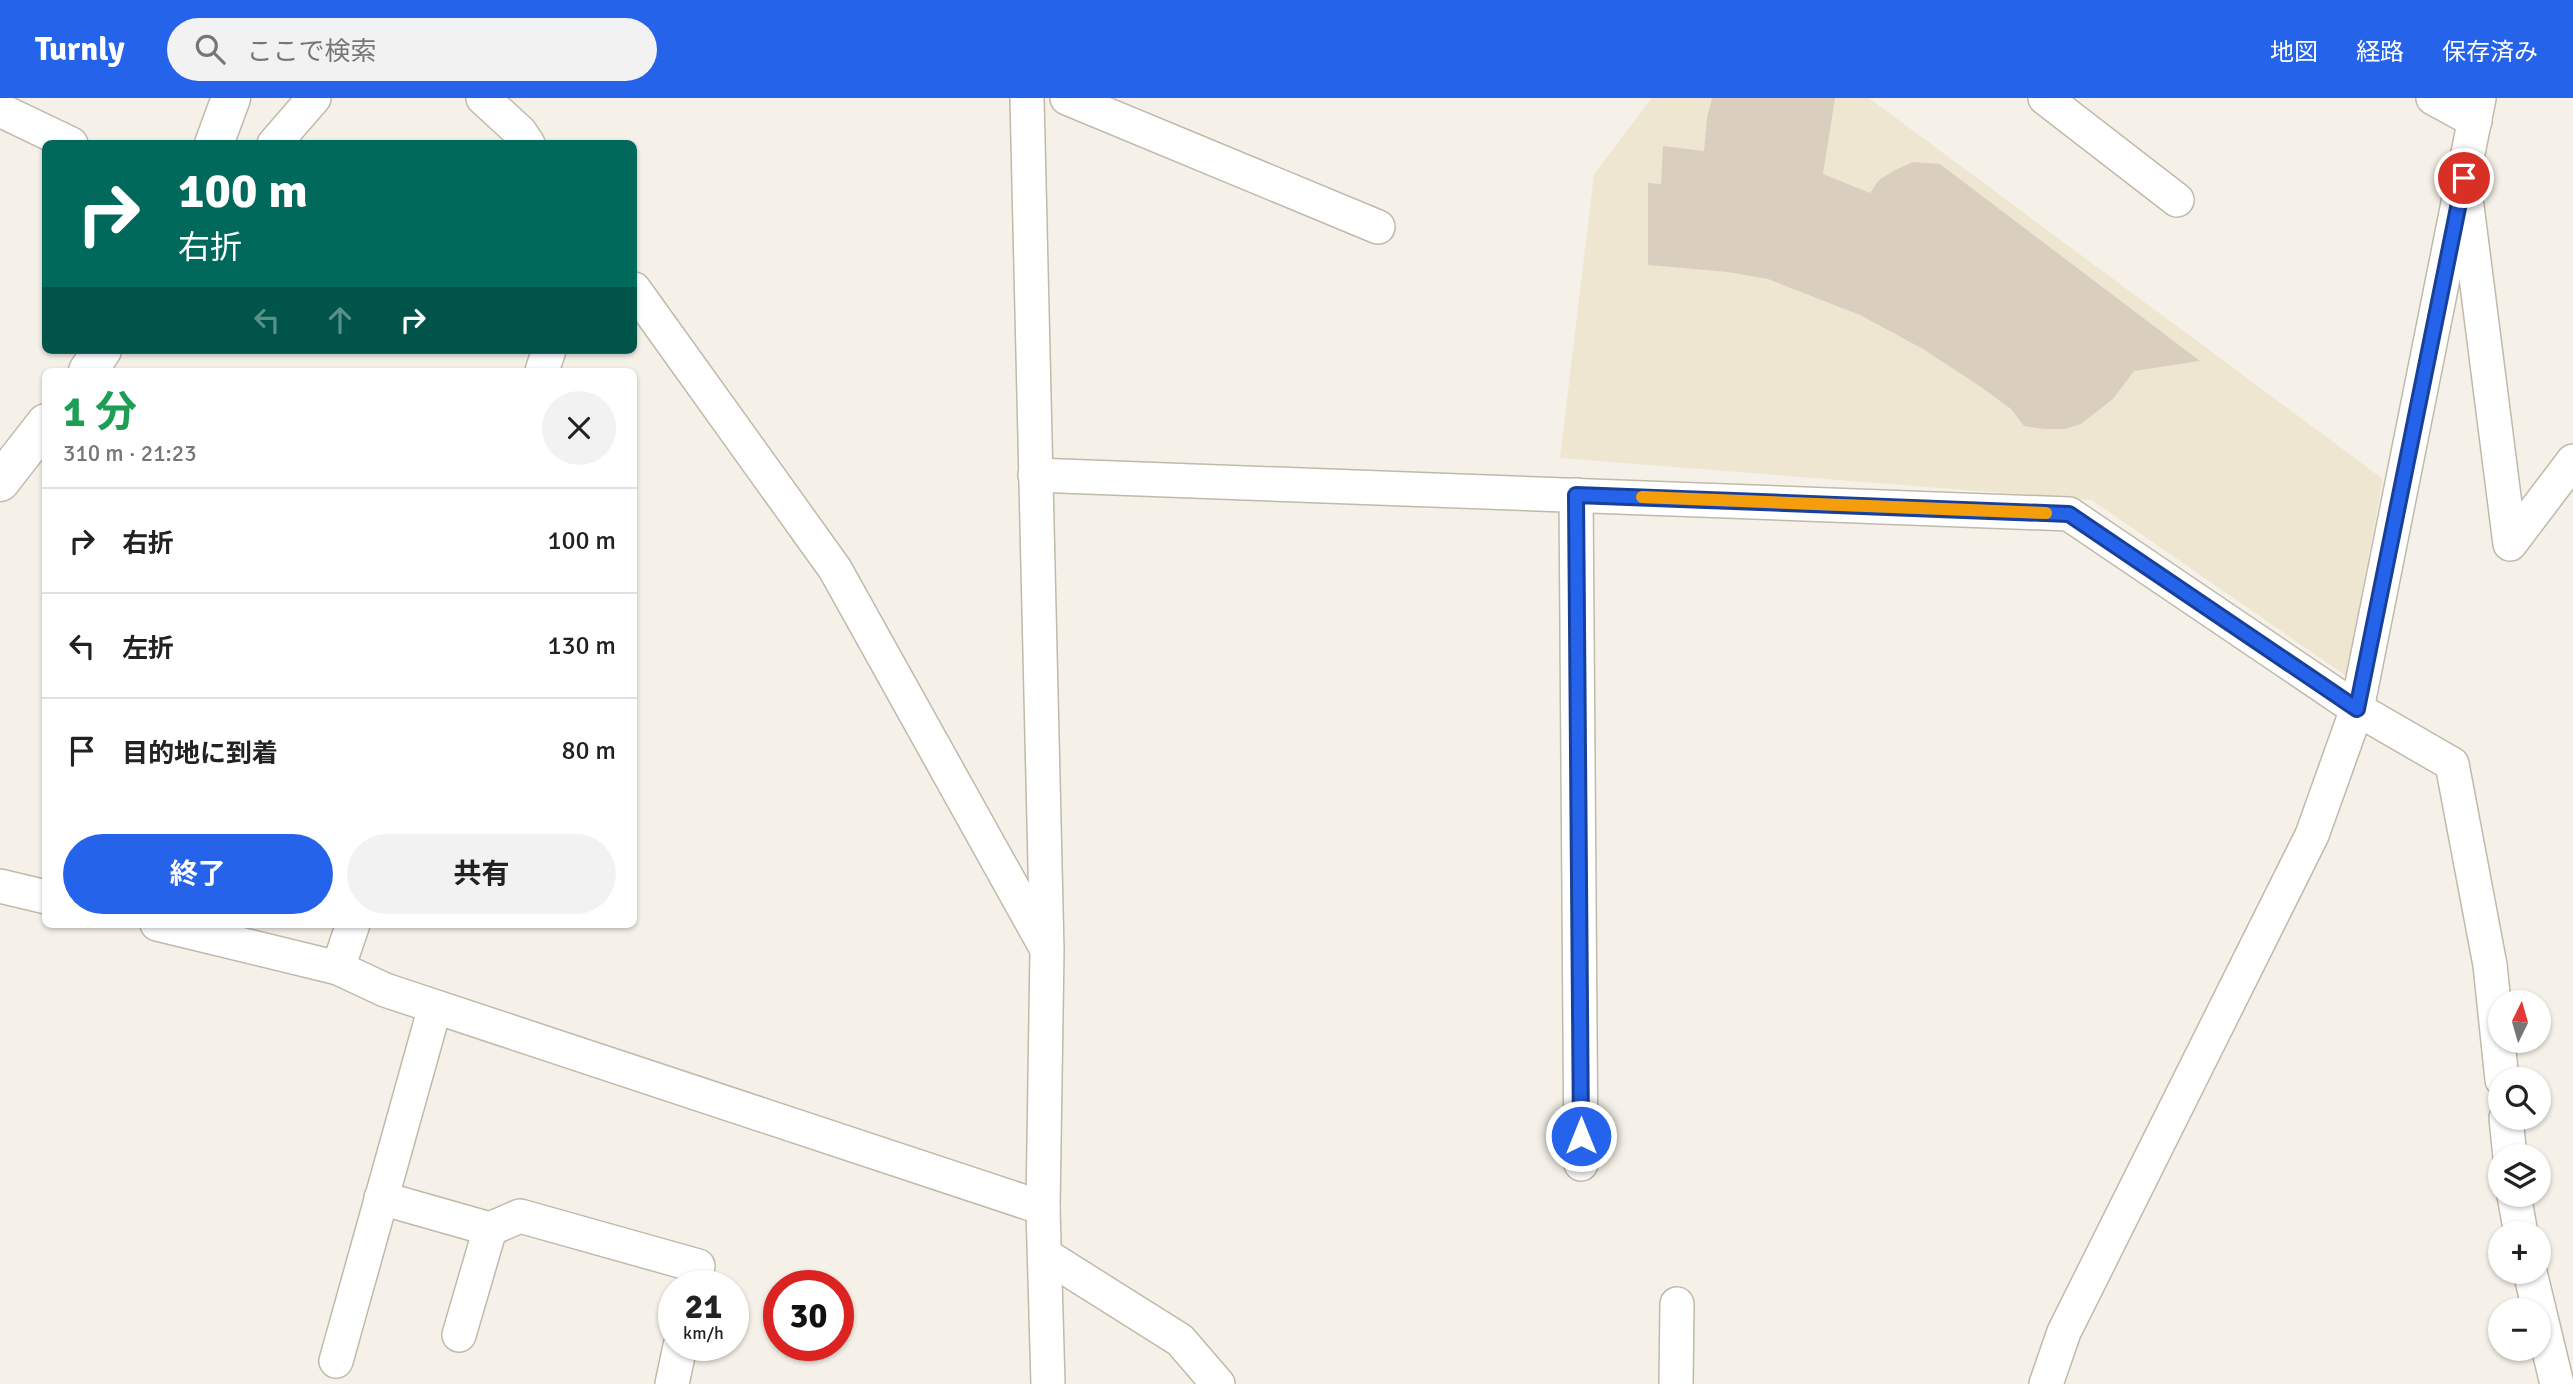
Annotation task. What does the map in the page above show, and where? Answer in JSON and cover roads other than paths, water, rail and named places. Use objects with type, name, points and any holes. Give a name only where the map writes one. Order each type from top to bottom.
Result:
[{"type":"street","points":[[215,140],[231,98]]},
{"type":"street","points":[[277,140],[314,98]]},
{"type":"street","points":[[483,98],[525,140]]},
{"type":"street","points":[[1027,98],[1048,950],[1043,1208],[1048,1384]]},
{"type":"street","points":[[1067,98],[1378,227]]},
{"type":"street","points":[[2045,98],[2177,200]]},
{"type":"street","points":[[2046,1384],[2064,1332],[2312,835],[2357,709],[2477,110],[2432,98]]},
{"type":"street","points":[[0,110],[63,140]]},
{"type":"street","points":[[2464,178],[2510,544],[2573,461]]},
{"type":"street","points":[[637,293],[835,569],[1048,950]]},
{"type":"street","points":[[0,482],[42,428]]},
{"type":"street","points":[[1035,475],[2069,514],[2357,709],[2452,764],[2490,965],[2501,1067]]},
{"type":"street","points":[[1576,495],[1581,1164]]},
{"type":"street","points":[[0,886],[42,896]]},
{"type":"street","points":[[173,928],[338,968],[385,990],[1043,1208]]},
{"type":"street","points":[[338,968],[352,928]]},
{"type":"street","points":[[336,1361],[435,1007]]},
{"type":"street","points":[[381,1198],[490,1229],[520,1216],[698,1266],[697,1270]]},
{"type":"street","points":[[459,1335],[490,1229]]},
{"type":"street","points":[[1045,1255],[1180,1340],[1218,1384]]},
{"type":"street","points":[[2533,1284],[2557,1384]]},
{"type":"street","points":[[1676,1384],[1678,1304]]},
{"type":"street","points":[[672,1384],[677,1361]]}]
